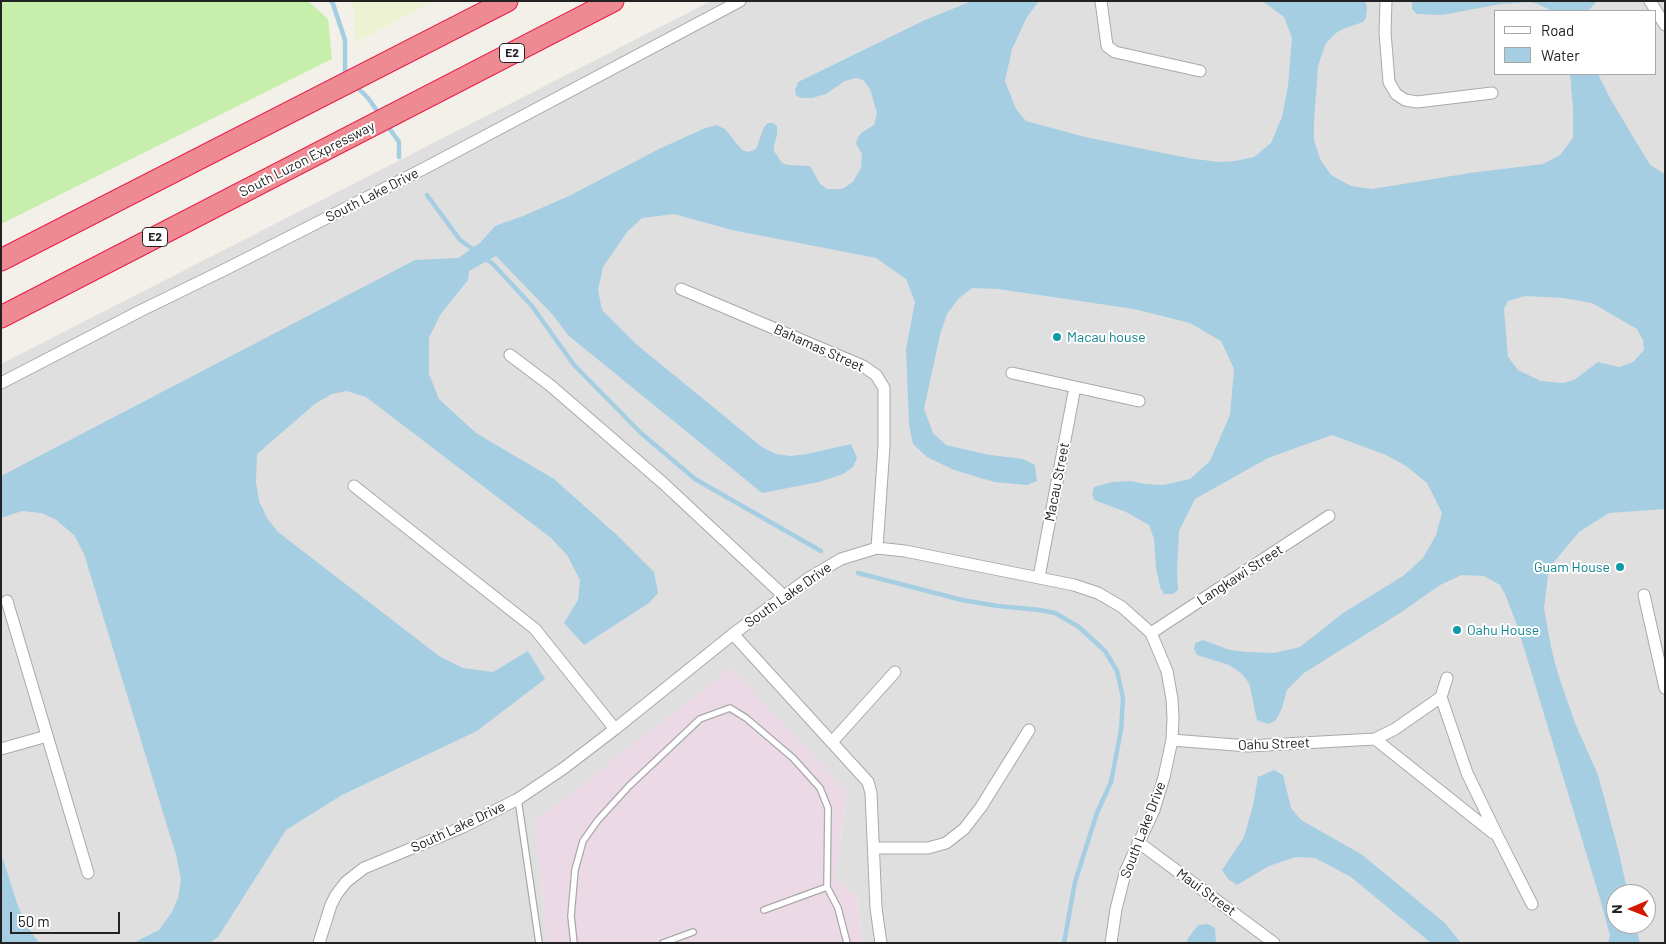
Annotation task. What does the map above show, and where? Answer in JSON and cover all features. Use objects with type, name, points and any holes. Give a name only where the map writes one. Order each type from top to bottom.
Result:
[{"type":"highway","points":[[1,260],[507,1]]},
{"type":"highway","name":"South Luzon Expressway","points":[[1,317],[613,1]]},
{"type":"street","name":"South Lake Drive","points":[[1,383],[425,168],[740,1]]},
{"type":"street","points":[[1101,1],[1107,46],[1115,52],[1200,71]]},
{"type":"street","points":[[1386,1],[1385,32],[1389,82],[1396,94],[1405,100],[1417,102],[1492,92]]},
{"type":"street","points":[[1656,11],[1665,25]]},
{"type":"street","name":"Bahamas Street","points":[[681,289],[862,366],[876,375],[884,388],[884,446],[877,548]]},
{"type":"street","points":[[510,355],[551,386],[656,477],[784,596]]},
{"type":"street","points":[[1012,373],[1139,401]]},
{"type":"street","name":"Macau Street","points":[[1038,577],[1075,387]]},
{"type":"street","points":[[354,486],[535,628],[615,729]]},
{"type":"street","name":"Langkawi Street","points":[[1151,633],[1329,516]]},
{"type":"street","name":"South Lake Drive","points":[[319,943],[336,895],[346,882],[364,868],[463,827],[518,798],[564,768],[732,634],[809,578],[841,559],[877,548],[905,551],[1074,585],[1098,593],[1122,607],[1151,633],[1167,670],[1172,699],[1172,740],[1154,810],[1126,870],[1110,943]]},
{"type":"street","points":[[1644,595],[1665,688]]},
{"type":"street","points":[[7,601],[88,873]]},
{"type":"street","points":[[732,634],[868,782],[871,793],[876,908],[881,943]]},
{"type":"street","points":[[832,742],[895,672]]},
{"type":"street","points":[[1447,678],[1441,697],[1467,773],[1532,904]]},
{"type":"street","points":[[1441,697],[1375,739],[1497,835]]},
{"type":"street","points":[[874,848],[928,848],[946,843],[964,829],[981,807],[1029,730]]},
{"type":"street","points":[[1,749],[47,736]]},
{"type":"street","name":"Oahu Street","points":[[1172,740],[1248,746],[1375,739]]},
{"type":"street","name":"Maui Street","points":[[1138,842],[1274,943]]},
{"type":"lane","points":[[574,943],[571,916],[575,870],[583,841],[598,820],[629,786],[700,719],[730,708],[746,718],[793,758],[820,788],[828,808],[827,887],[838,908],[847,943]]},
{"type":"lane","points":[[518,798],[539,943]]},
{"type":"lane","points":[[764,910],[827,887]]},
{"type":"lane","points":[[663,943],[693,932]]},
{"type":"shaded area","points":[[711,1],[1665,1],[1665,943],[863,943],[857,896],[835,879],[847,791],[535,820],[547,943],[1,943],[1,364]]},
{"type":"shaded area","points":[[731,668],[847,791],[835,879],[857,896],[863,943],[547,943],[535,821]]},
{"type":"green space","points":[[1,1],[308,1],[328,19],[332,59],[1,224]]},
{"type":"green space","points":[[351,1],[433,1],[355,43],[354,8]]},
{"type":"water","points":[[972,1],[1039,1],[1027,17],[1012,49],[1005,81],[1016,109],[1026,121],[1085,137],[1188,158],[1219,162],[1235,161],[1254,157],[1271,143],[1282,117],[1288,86],[1292,38],[1284,17],[1265,3],[1259,1],[1365,1],[1367,7],[1366,18],[1363,22],[1343,29],[1326,43],[1318,66],[1314,140],[1320,159],[1331,175],[1351,186],[1372,189],[1470,173],[1543,164],[1560,155],[1573,138],[1570,75],[1598,75],[1611,100],[1650,165],[1665,174],[1665,509],[1609,513],[1579,532],[1549,568],[1544,608],[1558,674],[1575,723],[1598,775],[1626,884],[1606,884],[1606,921],[1517,625],[1500,585],[1484,576],[1462,575],[1440,585],[1400,613],[1304,673],[1287,690],[1282,708],[1276,720],[1268,724],[1257,720],[1249,683],[1241,673],[1229,665],[1197,655],[1194,649],[1195,643],[1203,640],[1230,650],[1247,652],[1274,653],[1300,647],[1343,613],[1403,576],[1423,558],[1436,535],[1442,513],[1427,483],[1406,466],[1386,455],[1332,435],[1268,458],[1195,499],[1179,531],[1178,590],[1173,594],[1164,594],[1160,587],[1156,568],[1154,539],[1149,525],[1126,512],[1094,500],[1092,494],[1094,487],[1112,482],[1131,481],[1163,485],[1190,479],[1210,461],[1230,415],[1234,369],[1221,341],[1190,323],[1134,309],[998,289],[972,288],[958,299],[947,314],[940,335],[924,409],[933,433],[946,445],[990,455],[1023,459],[1035,465],[1037,481],[1027,485],[994,482],[954,470],[927,457],[913,444],[909,425],[906,349],[915,302],[906,279],[876,258],[732,230],[674,214],[642,218],[627,232],[603,267],[598,290],[602,310],[636,344],[762,447],[776,454],[790,456],[851,444],[857,458],[853,467],[843,474],[819,482],[762,493],[569,336],[552,314],[496,256],[469,271],[468,280],[440,315],[429,338],[429,374],[439,399],[476,433],[554,479],[618,536],[654,572],[658,593],[649,603],[584,645],[564,623],[578,600],[580,580],[567,555],[551,538],[366,397],[347,391],[332,394],[316,403],[257,454],[256,482],[259,501],[267,518],[278,532],[439,656],[463,668],[493,672],[528,651],[545,679],[477,731],[342,795],[286,830],[218,937],[209,943],[133,943],[159,930],[172,912],[178,898],[181,879],[176,855],[84,554],[74,535],[55,519],[41,513],[22,511],[1,518],[1,476],[415,260],[458,258],[480,243],[495,226],[569,196],[659,149],[703,129],[716,125],[725,129],[742,150],[748,152],[756,149],[764,127],[768,123],[773,123],[777,126],[774,151],[782,163],[810,166],[820,184],[827,189],[842,189],[853,182],[861,168],[862,154],[856,144],[857,139],[861,133],[874,125],[877,113],[870,89],[863,80],[856,78],[845,81],[826,94],[812,98],[796,96],[795,90],[798,82],[925,20]],"holes":[[[1525,296],[1563,298],[1592,303],[1637,329],[1643,340],[1644,350],[1633,362],[1619,367],[1598,362],[1574,380],[1563,383],[1541,381],[1518,370],[1508,357],[1504,309],[1508,301]]]},
{"type":"water","points":[[1412,1],[1597,1],[1589,10],[1550,10],[1529,2],[1501,4],[1442,15],[1417,14],[1412,9]]},
{"type":"water","points":[[1274,770],[1283,775],[1291,808],[1301,820],[1361,854],[1445,923],[1461,943],[1431,943],[1351,877],[1315,858],[1296,857],[1269,866],[1237,885],[1228,879],[1222,870],[1244,837],[1258,777]]},
{"type":"water","points":[[1,853],[25,923],[39,943],[1,943]]},
{"type":"water","points":[[1208,924],[1215,928],[1216,943],[1187,943],[1187,940],[1198,925]]},
{"type":"water","points":[[1609,934],[1638,934],[1640,943],[1608,943]]},
{"type":"waterway","points":[[331,1],[345,40],[345,74],[348,76]]},
{"type":"waterway","points":[[356,86],[368,98],[380,115]]},
{"type":"waterway","points":[[387,125],[399,142],[399,157]]},
{"type":"waterway","points":[[427,195],[460,240],[477,252]]},
{"type":"waterway","points":[[483,257],[493,264],[532,306],[574,365],[641,433],[695,479],[821,551]]},
{"type":"waterway","points":[[858,573],[962,600],[1055,613],[1079,627],[1105,651],[1117,671],[1123,698],[1121,730],[1111,782],[1097,813],[1075,882],[1064,943]]},
{"type":"place","name":"Macau house","points":[[1057,337]]},
{"type":"place","name":"Guam House","points":[[1620,567]]},
{"type":"place","name":"Oahu House","points":[[1457,630]]}]
